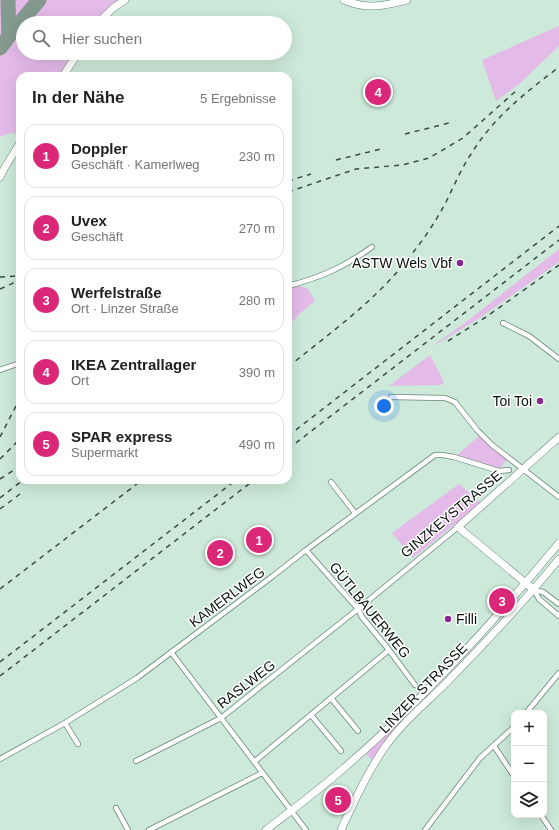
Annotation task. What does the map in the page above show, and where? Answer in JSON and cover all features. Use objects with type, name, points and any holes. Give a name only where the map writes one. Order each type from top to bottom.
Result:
[{"type":"main road","points":[[105,16],[113,8],[125,0]]},
{"type":"main road","points":[[344,0],[362,6],[374,7],[407,0]]},
{"type":"main road","points":[[66,72],[73,60]]},
{"type":"main road","points":[[0,177],[4,167],[16,149]]},
{"type":"main road","name":"GINZKEYSTRASSE","points":[[458,527],[559,437]]},
{"type":"main road","points":[[458,527],[534,590]]},
{"type":"main road","name":"LINZER STRASSE","points":[[266,830],[364,751],[452,665],[526,583],[559,543]]},
{"type":"main road","name":"LINZER STRASSE","points":[[341,830],[371,768],[386,746],[490,638],[534,590],[559,559]]},
{"type":"street","points":[[292,285],[305,282],[336,270],[372,247]]},
{"type":"street","points":[[503,323],[529,336],[559,359]]},
{"type":"street","points":[[0,370],[16,364]]},
{"type":"street","points":[[391,397],[445,398],[455,402],[487,440],[559,496]]},
{"type":"street","name":"KAMERLWEG","points":[[0,759],[65,724],[120,690],[269,580],[355,513],[435,455],[454,457],[499,472],[509,470]]},
{"type":"street","points":[[331,482],[355,513]]},
{"type":"street","name":"GINZKEYSTRASSE","points":[[358,609],[458,527]]},
{"type":"street","name":"GÜTLBAUERWEG","points":[[306,550],[358,609],[362,617],[390,650],[415,685]]},
{"type":"street","points":[[534,590],[543,592],[559,604]]},
{"type":"street","points":[[534,590],[539,599],[559,616]]},
{"type":"street","name":"RASLWEG","points":[[136,760],[221,718],[358,609]]},
{"type":"street","points":[[254,762],[390,650]]},
{"type":"street","points":[[171,652],[306,830]]},
{"type":"street","points":[[528,710],[559,673]]},
{"type":"street","points":[[331,698],[358,731]]},
{"type":"street","points":[[311,715],[341,751]]},
{"type":"street","points":[[65,724],[78,744]]},
{"type":"street","points":[[425,830],[480,758],[511,730]]},
{"type":"street","points":[[494,746],[511,772]]},
{"type":"street","points":[[149,830],[262,773]]},
{"type":"street","points":[[116,808],[128,830]]},
{"type":"street","points":[[543,818],[551,830]]},
{"type":"shaded area","points":[[0,0],[118,0],[99,16],[16,16],[16,60],[69,60],[61,72],[16,72],[16,135],[13,132],[0,137]]},
{"type":"shaded area","points":[[559,26],[559,46],[518,85],[496,101],[482,60]]},
{"type":"shaded area","points":[[559,249],[559,262],[478,319],[435,345],[435,344],[462,325]]},
{"type":"shaded area","points":[[300,286],[308,289],[315,301],[298,315],[292,322],[292,287]]},
{"type":"shaded area","points":[[430,355],[444,382],[441,385],[389,386]]},
{"type":"shaded area","points":[[479,436],[507,460],[499,469],[457,455]]},
{"type":"shaded area","points":[[459,484],[481,503],[413,558],[392,533]]},
{"type":"shaded area","points":[[422,699],[423,700],[389,736],[372,760],[366,754]]},
{"type":"taxiway","points":[[0,48],[9,36],[8,0]]},
{"type":"taxiway","points":[[26,16],[39,0]]},
{"type":"taxiway","points":[[9,36],[16,28]]},
{"type":"railway","points":[[292,364],[353,315],[398,271],[421,243],[434,223],[471,154],[490,128],[511,106],[559,67]]},
{"type":"railway","points":[[292,191],[356,169],[402,165],[429,158],[463,138],[517,90]]},
{"type":"railway","points":[[405,134],[449,123]]},
{"type":"railway","points":[[336,160],[381,149]]},
{"type":"railway","points":[[292,180],[311,174]]},
{"type":"railway","points":[[292,433],[559,226]]},
{"type":"railway","points":[[292,446],[559,240]]},
{"type":"railway","points":[[448,341],[486,317],[559,265]]},
{"type":"railway","points":[[0,277],[16,276]]},
{"type":"railway","points":[[0,289],[16,282]]},
{"type":"railway","points":[[0,437],[16,406]]},
{"type":"railway","points":[[0,459],[16,443]]},
{"type":"railway","points":[[0,479],[16,469]]},
{"type":"railway","points":[[0,498],[18,484]]},
{"type":"railway","points":[[0,589],[137,484]]},
{"type":"railway","points":[[0,662],[231,484]]},
{"type":"railway","points":[[0,676],[249,484]]},
{"type":"railway","points":[[0,509],[24,491]]},
{"type":"place","name":"IKEA Zentrallager","points":[[378,92]]},
{"type":"place","name":"ASTW Wels Vbf","points":[[460,263]]},
{"type":"place","name":"Toi Toi","points":[[540,401]]},
{"type":"place","name":"Doppler","points":[[259,540]]},
{"type":"place","name":"Uvex","points":[[220,553]]},
{"type":"place","name":"Werfelstraße","points":[[502,601]]},
{"type":"place","name":"Filli","points":[[448,619]]},
{"type":"place","name":"SPAR express","points":[[338,800]]}]
